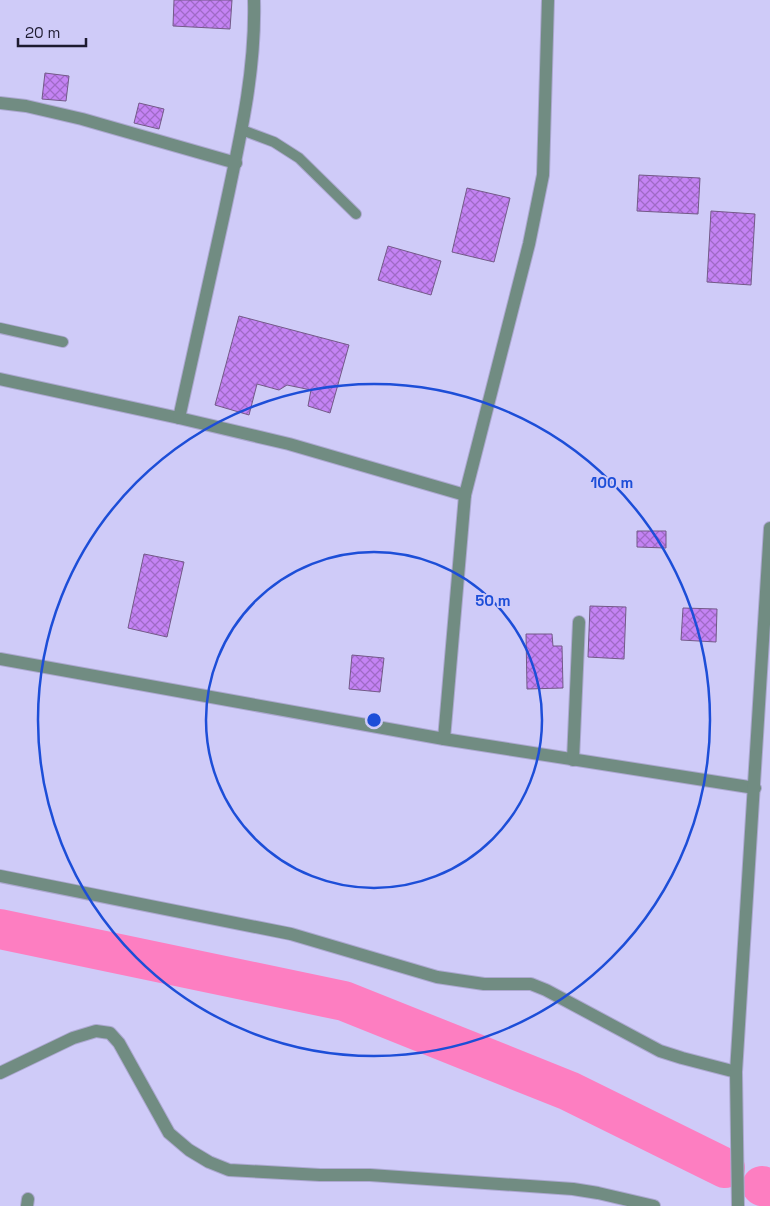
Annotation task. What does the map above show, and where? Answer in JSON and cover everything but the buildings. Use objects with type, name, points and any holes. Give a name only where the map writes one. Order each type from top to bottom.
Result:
[{"type":"street","points":[[179,418],[242,130],[252,69],[254,0]]},
{"type":"street","points":[[444,739],[465,494],[529,244],[543,175],[548,0]]},
{"type":"street","points":[[0,103],[26,106],[82,118],[236,163]]},
{"type":"street","points":[[0,379],[289,444],[465,494]]},
{"type":"street","points":[[738,1206],[736,1072],[770,528]]},
{"type":"street","points":[[574,760],[579,622]]},
{"type":"street","points":[[0,659],[444,739],[755,788]]},
{"type":"street","points":[[0,876],[291,934],[437,977],[484,984],[531,984],[660,1050],[682,1058],[736,1072]]},
{"type":"street","points":[[0,1073],[73,1038],[96,1031],[110,1033],[119,1044],[169,1133],[189,1150],[229,1170],[320,1175],[370,1175],[574,1189],[654,1206]]},
{"type":"lane","points":[[242,130],[274,142],[299,158],[356,214]]},
{"type":"lane","points":[[0,328],[63,342]]},
{"type":"waterway","points":[[0,929],[344,1001],[569,1091],[725,1168]]},
{"type":"waterway","points":[[762,1186],[770,1188]]}]
